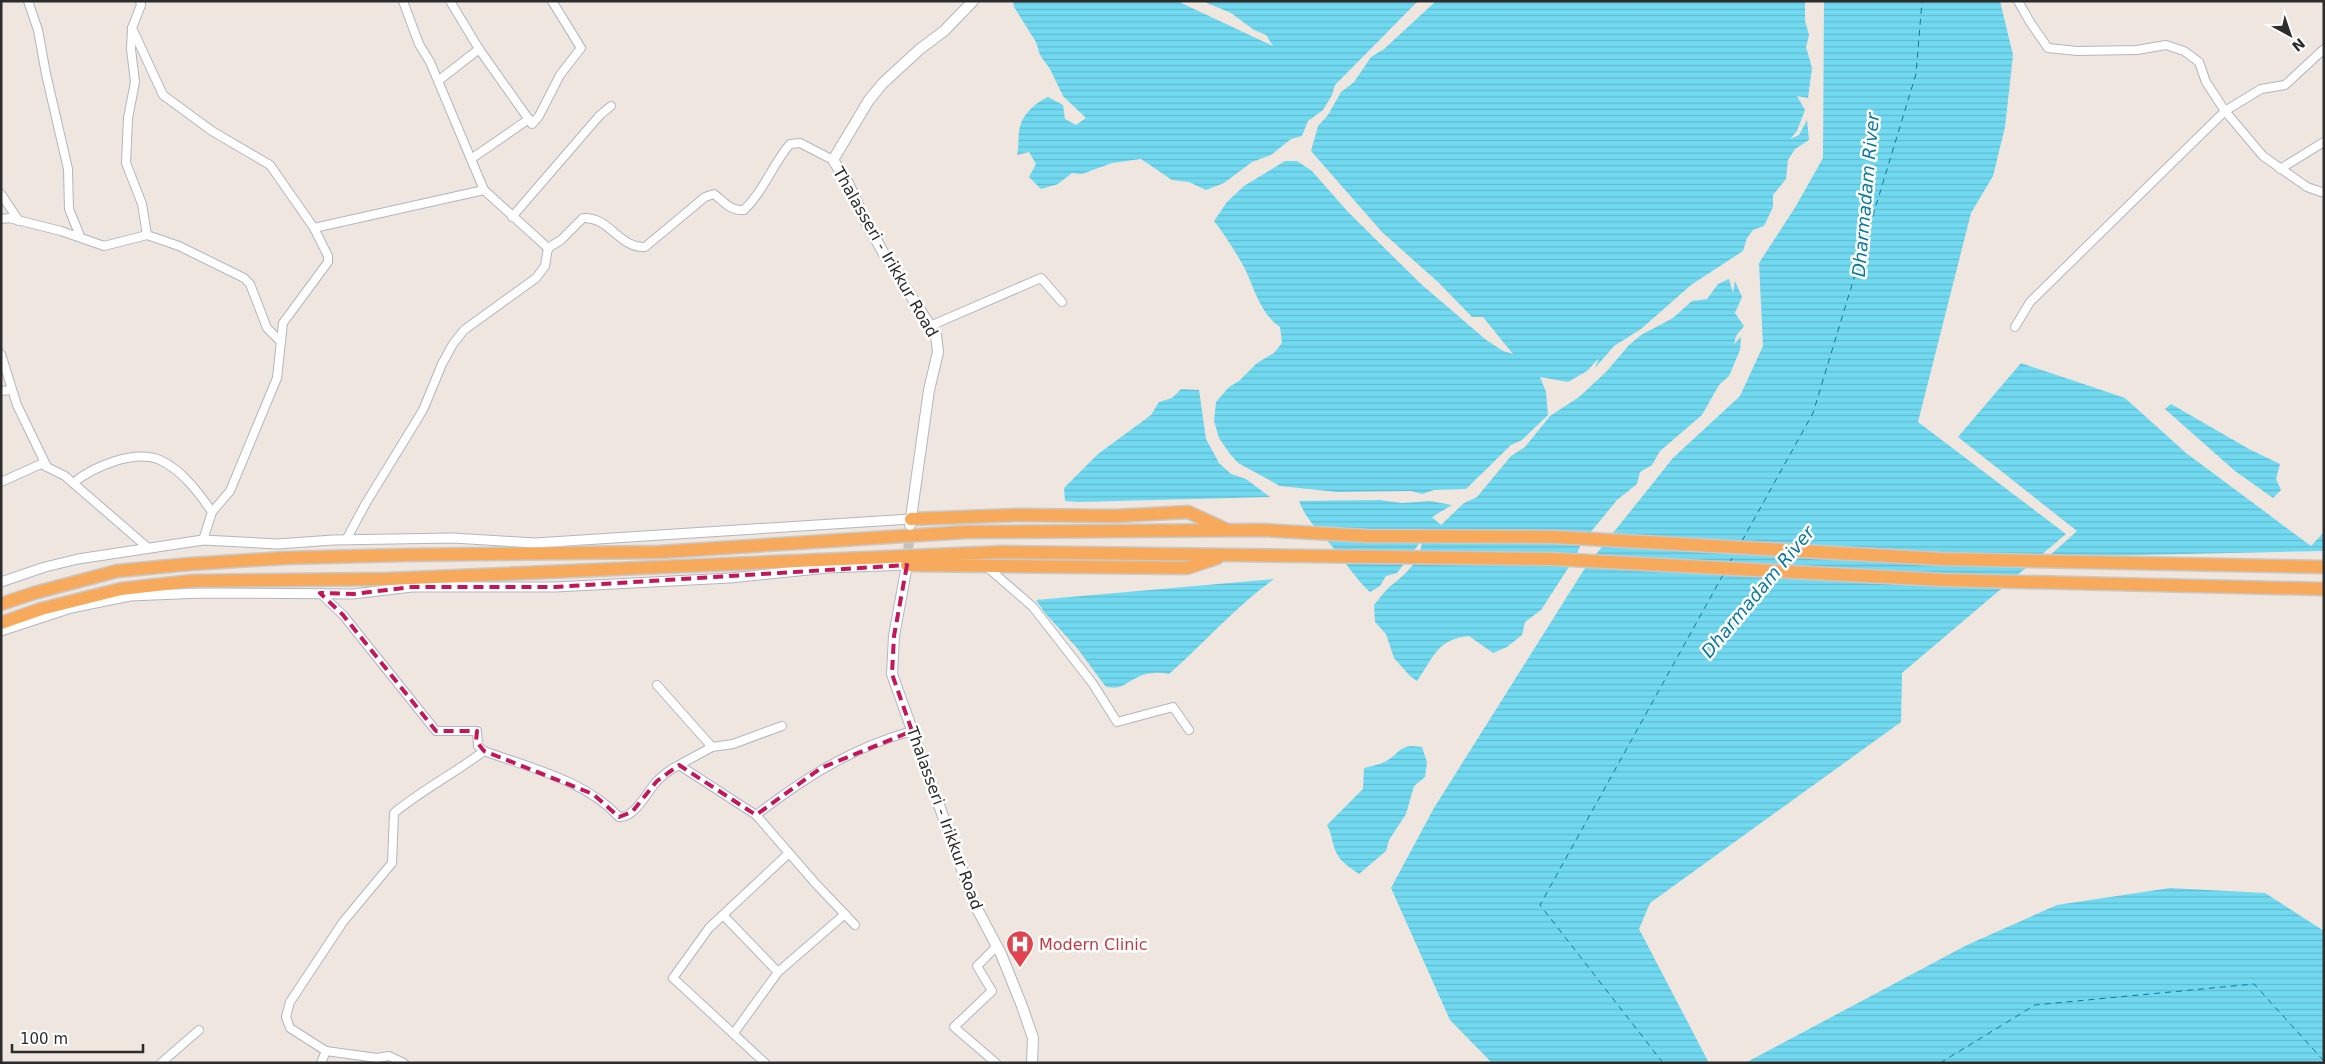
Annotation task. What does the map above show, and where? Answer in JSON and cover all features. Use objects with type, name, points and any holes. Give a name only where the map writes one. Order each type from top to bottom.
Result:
[{"type":"highway","points":[[911,522],[1018,515],[1115,516],[1188,512],[1229,530]]},
{"type":"highway","points":[[1,604],[34,593],[117,571],[256,560],[404,555],[659,552],[966,532],[1263,530],[1367,536],[1554,537],[1942,559],[2324,567]]},
{"type":"highway","points":[[1,622],[41,609],[121,588],[192,581],[388,578],[663,568],[970,553],[1262,554],[1552,559],[1943,580],[2324,589]]},
{"type":"highway","points":[[907,565],[1187,568],[1226,554]]},
{"type":"main road","name":"Thalasseri - Irikkur Road","points":[[911,522],[929,390],[938,352],[936,335],[884,254],[865,220],[848,183],[834,160],[869,100],[883,83],[944,30],[972,1]]},
{"type":"main road","name":"Thalasseri - Irikkur Road","points":[[907,565],[894,636],[892,674],[974,903],[997,946],[1033,1038],[1032,1063]]},
{"type":"street","points":[[28,1],[38,30],[68,170],[69,209],[80,236]]},
{"type":"street","points":[[140,1],[141,5],[132,28],[131,49],[135,82],[128,118],[126,163],[142,204],[147,235]]},
{"type":"street","points":[[403,1],[419,44],[430,62],[476,175],[484,190],[548,248]]},
{"type":"street","points":[[450,1],[479,49],[532,124],[536,122],[560,74],[581,48],[552,1]]},
{"type":"street","points":[[2018,1],[2048,48],[2077,51],[2137,50],[2166,45],[2184,51],[2199,62],[2206,82],[2225,111],[2263,156],[2307,187],[2323,192]]},
{"type":"street","points":[[132,28],[163,95],[212,131],[270,165],[314,228],[328,256],[328,262],[283,323],[277,378],[230,491],[212,512],[203,540]]},
{"type":"street","points":[[438,81],[479,49]]},
{"type":"street","points":[[2015,326],[2030,302],[2225,111],[2261,89],[2285,85],[2324,49]]},
{"type":"street","points":[[512,217],[600,115],[611,106]]},
{"type":"street","points":[[471,159],[529,119]]},
{"type":"street","points":[[2280,169],[2324,142]]},
{"type":"street","points":[[346,540],[366,502],[423,410],[442,364],[453,344],[464,330],[536,278],[544,266],[548,248],[562,240],[584,218],[592,217],[601,221],[632,245],[645,247],[704,197],[714,194],[736,211],[744,210],[761,191],[790,144],[800,143],[834,160]]},
{"type":"street","points":[[314,228],[484,190]]},
{"type":"street","points":[[1,194],[19,221]]},
{"type":"street","points":[[1,219],[9,218],[80,236],[94,244],[104,246],[147,235],[179,246],[244,278],[250,284],[267,328],[281,342]]},
{"type":"street","points":[[930,326],[1041,278],[1062,302]]},
{"type":"street","points":[[1,354],[12,390],[47,467]]},
{"type":"street","points":[[1,391],[12,390]]},
{"type":"street","points":[[73,483],[86,474],[123,459],[144,458],[159,460],[177,471],[192,486],[212,512]]},
{"type":"street","points":[[1,482],[41,464],[65,476],[147,547]]},
{"type":"street","points":[[1,582],[45,567],[78,559],[203,540],[278,544],[346,540],[453,538],[534,543],[911,522]]},
{"type":"street","points":[[1,631],[71,608],[130,596],[202,593],[353,594],[412,587],[556,587],[730,578],[828,568],[907,565]]},
{"type":"street","points":[[988,567],[1033,607],[1093,684],[1117,722],[1173,707],[1189,730]]},
{"type":"street","points":[[320,593],[343,615],[436,731],[477,731],[478,746],[484,751],[567,781],[593,794],[619,817],[625,817],[632,812],[657,781],[679,765],[712,747],[733,744],[782,726]]},
{"type":"street","points":[[657,685],[712,747]]},
{"type":"street","points":[[756,815],[821,768],[888,738],[912,731]]},
{"type":"street","points":[[404,1063],[389,1056],[377,1058],[326,1051],[290,1028],[286,1017],[290,1002],[343,922],[392,863],[394,813],[484,751]]},
{"type":"street","points":[[679,765],[756,815],[855,925]]},
{"type":"street","points":[[765,1063],[673,978],[709,928],[789,853]]},
{"type":"street","points":[[734,1033],[778,972],[845,914]]},
{"type":"street","points":[[722,915],[778,972]]},
{"type":"street","points":[[996,1063],[954,1027],[992,991],[977,966],[997,946]]},
{"type":"street","points":[[161,1063],[199,1030]]},
{"type":"street","points":[[321,1063],[326,1051]]},
{"type":"highlighted area","points":[[907,565],[894,636],[892,674],[912,731],[821,768],[756,815],[679,765],[657,781],[632,812],[619,817],[593,794],[484,751],[476,741],[477,731],[436,731],[343,615],[320,593],[353,594],[412,587],[555,587]]},
{"type":"water","points":[[1013,1],[1177,1],[1273,46],[1266,35],[1254,30],[1231,13],[1202,1],[1418,1],[1335,85],[1332,95],[1323,110],[1308,121],[1302,136],[1291,139],[1271,155],[1252,162],[1224,183],[1206,190],[1189,182],[1172,180],[1141,159],[1112,163],[1082,174],[1072,173],[1058,184],[1041,189],[1029,177],[1036,164],[1029,152],[1017,155],[1020,126],[1025,115],[1048,97],[1063,105],[1065,119],[1076,125],[1086,118],[1063,96],[1050,69],[1040,55],[1036,42],[1014,7]]},
{"type":"water","points":[[1436,1],[1805,1],[1805,21],[1809,35],[1806,47],[1812,68],[1808,98],[1797,96],[1805,110],[1797,131],[1790,139],[1799,135],[1807,120],[1809,140],[1795,149],[1788,160],[1786,179],[1773,195],[1773,207],[1764,226],[1753,230],[1747,238],[1743,251],[1691,285],[1641,329],[1614,346],[1595,368],[1599,358],[1587,371],[1568,382],[1540,377],[1546,392],[1548,415],[1522,440],[1511,445],[1466,489],[1434,490],[1422,494],[1411,491],[1337,492],[1280,486],[1238,463],[1219,438],[1214,421],[1216,402],[1229,387],[1239,381],[1257,363],[1274,353],[1282,343],[1280,327],[1262,307],[1244,267],[1214,221],[1227,202],[1244,186],[1285,161],[1297,161],[1312,171],[1348,212],[1421,284],[1485,339],[1503,351],[1513,354],[1483,317],[1472,317],[1439,283],[1382,232],[1311,151],[1318,126],[1328,115],[1341,92],[1354,82],[1371,57],[1384,49]]},
{"type":"water","name":"Dharmadam River","points":[[1824,1],[2000,1],[2013,55],[2005,127],[1993,176],[1971,213],[1918,422],[2066,534],[1902,673],[1901,722],[1650,903],[1639,929],[1709,1063],[1492,1063],[1450,1020],[1391,888],[1434,808],[1585,568],[1673,458],[1740,396],[1763,346],[1759,263],[1796,206],[1823,158]]},
{"type":"water","points":[[1729,279],[1733,293],[1735,281],[1742,297],[1735,313],[1744,326],[1736,336],[1734,344],[1741,337],[1740,350],[1729,376],[1719,385],[1702,415],[1660,451],[1652,465],[1640,472],[1637,484],[1617,500],[1581,544],[1576,556],[1541,610],[1525,622],[1522,635],[1507,647],[1493,653],[1469,636],[1458,638],[1443,645],[1437,651],[1417,681],[1410,676],[1394,658],[1386,634],[1375,622],[1374,605],[1416,560],[1422,540],[1397,573],[1386,576],[1380,586],[1370,592],[1311,522],[1299,501],[1380,500],[1402,503],[1430,501],[1452,505],[1432,517],[1441,525],[1464,503],[1477,497],[1511,456],[1525,447],[1550,416],[1579,397],[1606,372],[1629,345],[1641,335],[1673,318],[1692,301],[1707,299],[1718,284]]},
{"type":"water","points":[[2021,363],[2125,398],[2186,453],[2311,546],[2324,532],[2324,551],[2048,557],[2077,531],[1958,437]]},
{"type":"water","points":[[1181,389],[1199,390],[1206,439],[1219,463],[1231,474],[1246,479],[1270,497],[1065,501],[1064,488],[1098,454],[1151,415],[1159,402],[1172,398]]},
{"type":"water","points":[[2171,404],[2249,449],[2280,464],[2276,479],[2281,490],[2273,498],[2235,471],[2165,409]]},
{"type":"water","points":[[1274,579],[1233,613],[1169,674],[1146,674],[1116,687],[1106,687],[1077,648],[1045,613],[1036,600]]},
{"type":"water","points":[[1411,746],[1422,747],[1427,762],[1425,777],[1414,786],[1406,814],[1389,840],[1386,851],[1359,874],[1338,856],[1327,825],[1363,789],[1364,768],[1385,762],[1402,749]]},
{"type":"water","points":[[2170,888],[2265,893],[2324,931],[2324,1063],[1745,1063],[1967,945],[2057,905]]},
{"type":"ferry route","points":[[1742,541],[1813,413],[1916,74],[1922,1]]},
{"type":"ferry route","points":[[1729,563],[1735,554]]},
{"type":"ferry route","points":[[1663,1063],[1540,905],[1724,573]]},
{"type":"ferry route","points":[[1940,1063],[2035,1005],[2254,984],[2324,1061]]},
{"type":"tunnel","points":[[907,564],[910,528]]},
{"type":"place","name":"Modern Clinic","points":[[1020,968]]}]
